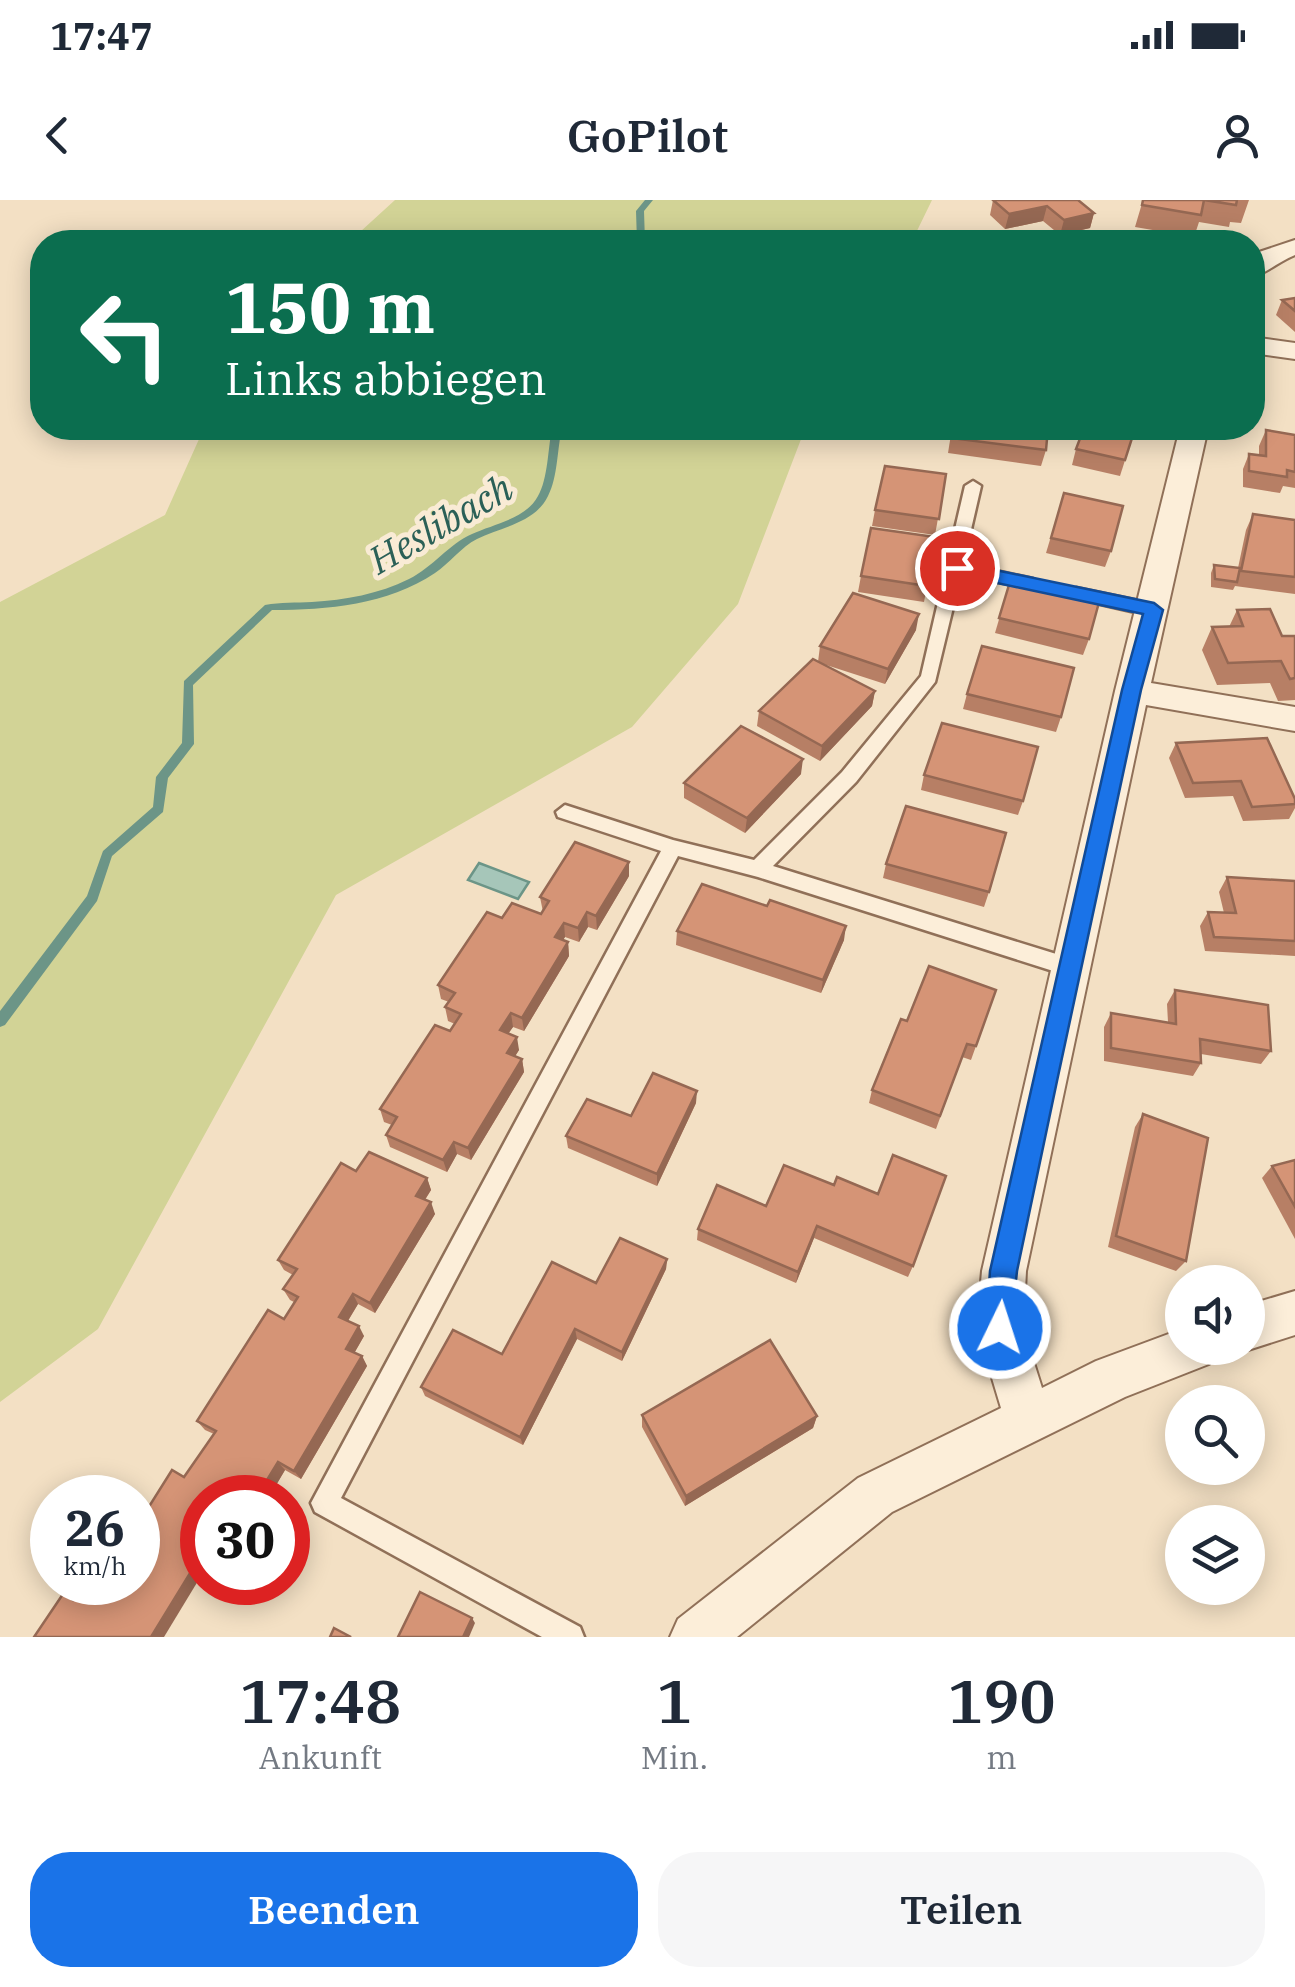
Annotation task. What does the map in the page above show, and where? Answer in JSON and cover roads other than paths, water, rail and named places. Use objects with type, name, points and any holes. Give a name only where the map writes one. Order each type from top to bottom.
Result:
[{"type":"street","points":[[1265,258],[1295,247]]},
{"type":"street","points":[[1265,346],[1295,350]]},
{"type":"street","points":[[1028,1420],[1000,1328],[1004,1271],[1069,967],[1191,440]]},
{"type":"street","points":[[1132,690],[1295,719]]},
{"type":"street","points":[[1265,1322],[1295,1313]]},
{"type":"street","points":[[696,1637],[875,1495],[1113,1378],[1165,1358]]},
{"type":"lane","points":[[758,869],[848,777],[929,678],[974,486]]},
{"type":"lane","points":[[957,568],[1154,610]]},
{"type":"lane","points":[[564,812],[1069,967]]},
{"type":"lane","points":[[570,1637],[324,1503],[673,847]]},
{"type":"waterway","name":"Heslibach","points":[[641,230],[640,211],[649,200]]},
{"type":"waterway","name":"Heslibach","points":[[0,1021],[93,898],[107,854],[159,809],[162,777],[188,744],[188,684],[269,607],[332,604],[393,590],[431,571],[473,537],[531,510],[546,490],[555,440]]}]
